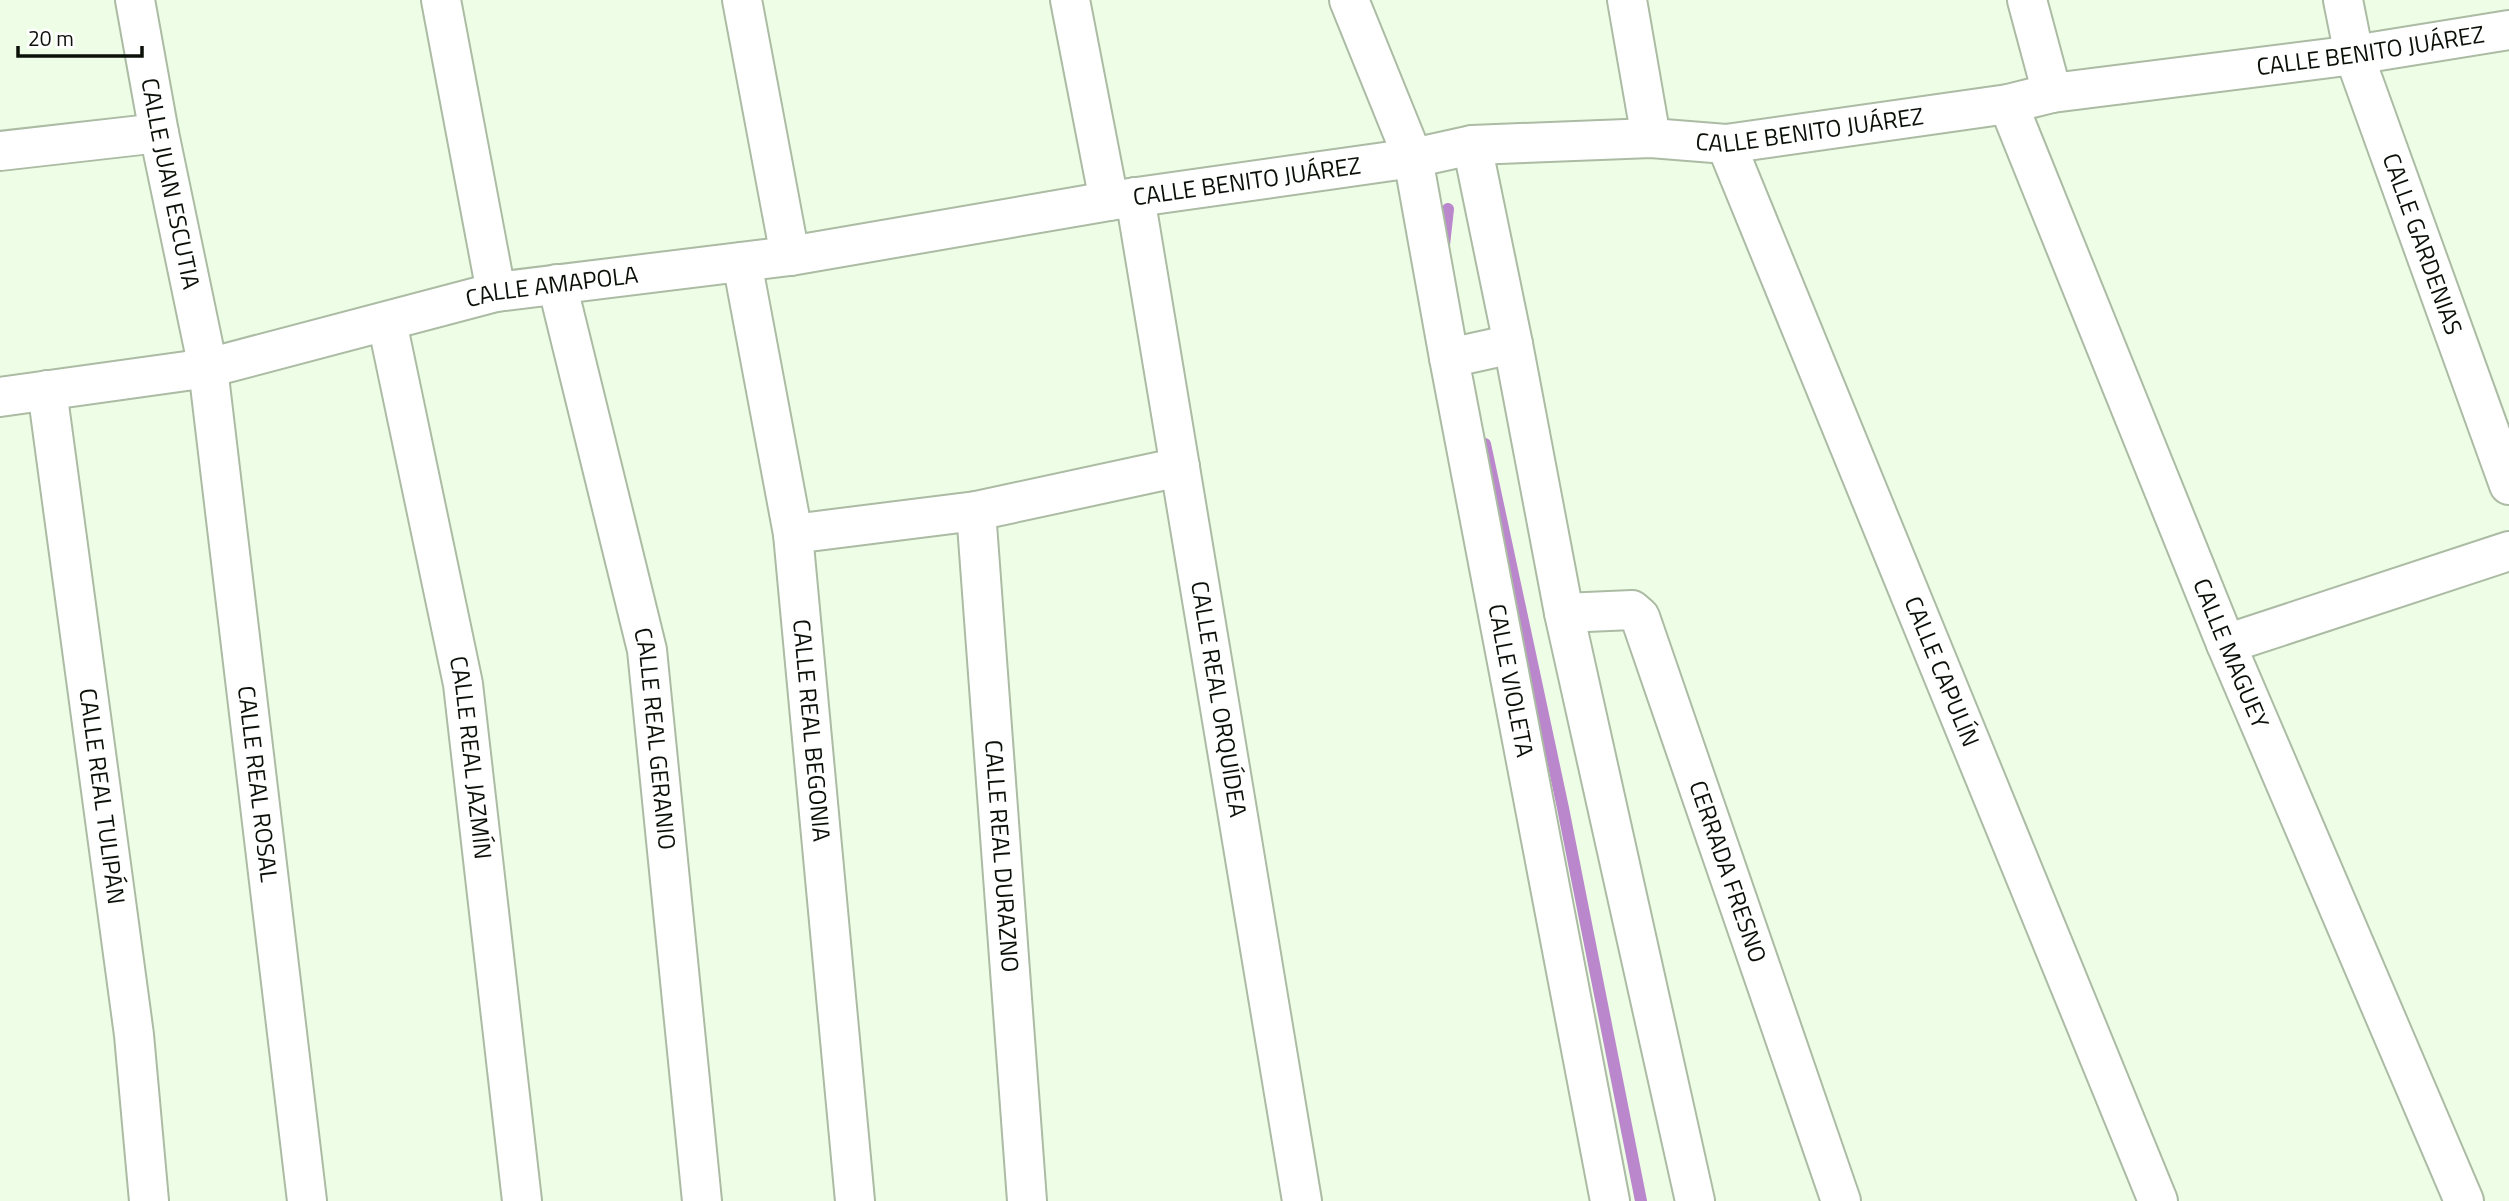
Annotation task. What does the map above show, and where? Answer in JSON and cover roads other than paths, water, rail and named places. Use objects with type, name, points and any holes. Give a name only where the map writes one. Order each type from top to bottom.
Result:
[{"type":"street","name":"CALLE JUAN ESCUTIA","points":[[135,0],[159,133],[208,368]]},
{"type":"street","points":[[441,0],[496,292]]},
{"type":"street","points":[[742,0],[790,256]]},
{"type":"street","name":"CALLE REAL ORQUÍDEA","points":[[1070,0],[1122,199],[1180,467],[1302,1201]]},
{"type":"street","name":"CALLE VIOLETA","points":[[1349,0],[1413,158],[1480,351],[1610,1201]]},
{"type":"street","points":[[1627,0],[1651,138]]},
{"type":"street","points":[[2027,0],[2052,93]]},
{"type":"street","name":"CALLE GARDENIAS","points":[[2343,0],[2354,55],[2509,485]]},
{"type":"street","name":"CALLE BENITO JUÁREZ","points":[[1122,199],[1413,158],[1472,145],[1651,138],[1726,144],[2008,104],[2052,93],[2354,55],[2509,30]]},
{"type":"street","name":"CALLE MAGUEY","points":[[2008,104],[2226,643],[2464,1201]]},
{"type":"street","points":[[0,151],[159,133]]},
{"type":"street","name":"CALLE CAPULÍN","points":[[1726,144],[2158,1201]]},
{"type":"street","points":[[1472,145],[1480,351],[1564,613],[1695,1201]]},
{"type":"street","name":"CALLE AMAPOLA","points":[[0,397],[208,368],[496,292],[790,256],[1122,199]]},
{"type":"street","name":"CALLE REAL BEGONIA","points":[[742,262],[793,534],[855,1201]]},
{"type":"street","name":"CALLE REAL GERANIO","points":[[557,284],[647,650],[702,1201]]},
{"type":"street","name":"CALLE REAL JAZMÍN","points":[[387,322],[463,684],[522,1201]]},
{"type":"street","name":"CALLE REAL ROSAL","points":[[208,368],[307,1201]]},
{"type":"street","name":"CALLE REAL TULIPÁN","points":[[47,390],[134,1035],[149,1201]]},
{"type":"street","points":[[793,534],[976,512],[1180,467]]},
{"type":"street","name":"CALLE REAL DURAZNO","points":[[976,512],[1027,1201]]},
{"type":"street","points":[[2226,643],[2509,551]]},
{"type":"street","name":"CERRADA FRESNO","points":[[1564,613],[1632,610],[1640,617],[1841,1201]]},
{"type":"waterway","points":[[1444,245],[1448,209]]},
{"type":"waterway","points":[[1485,444],[1563,808],[1641,1201]]}]
